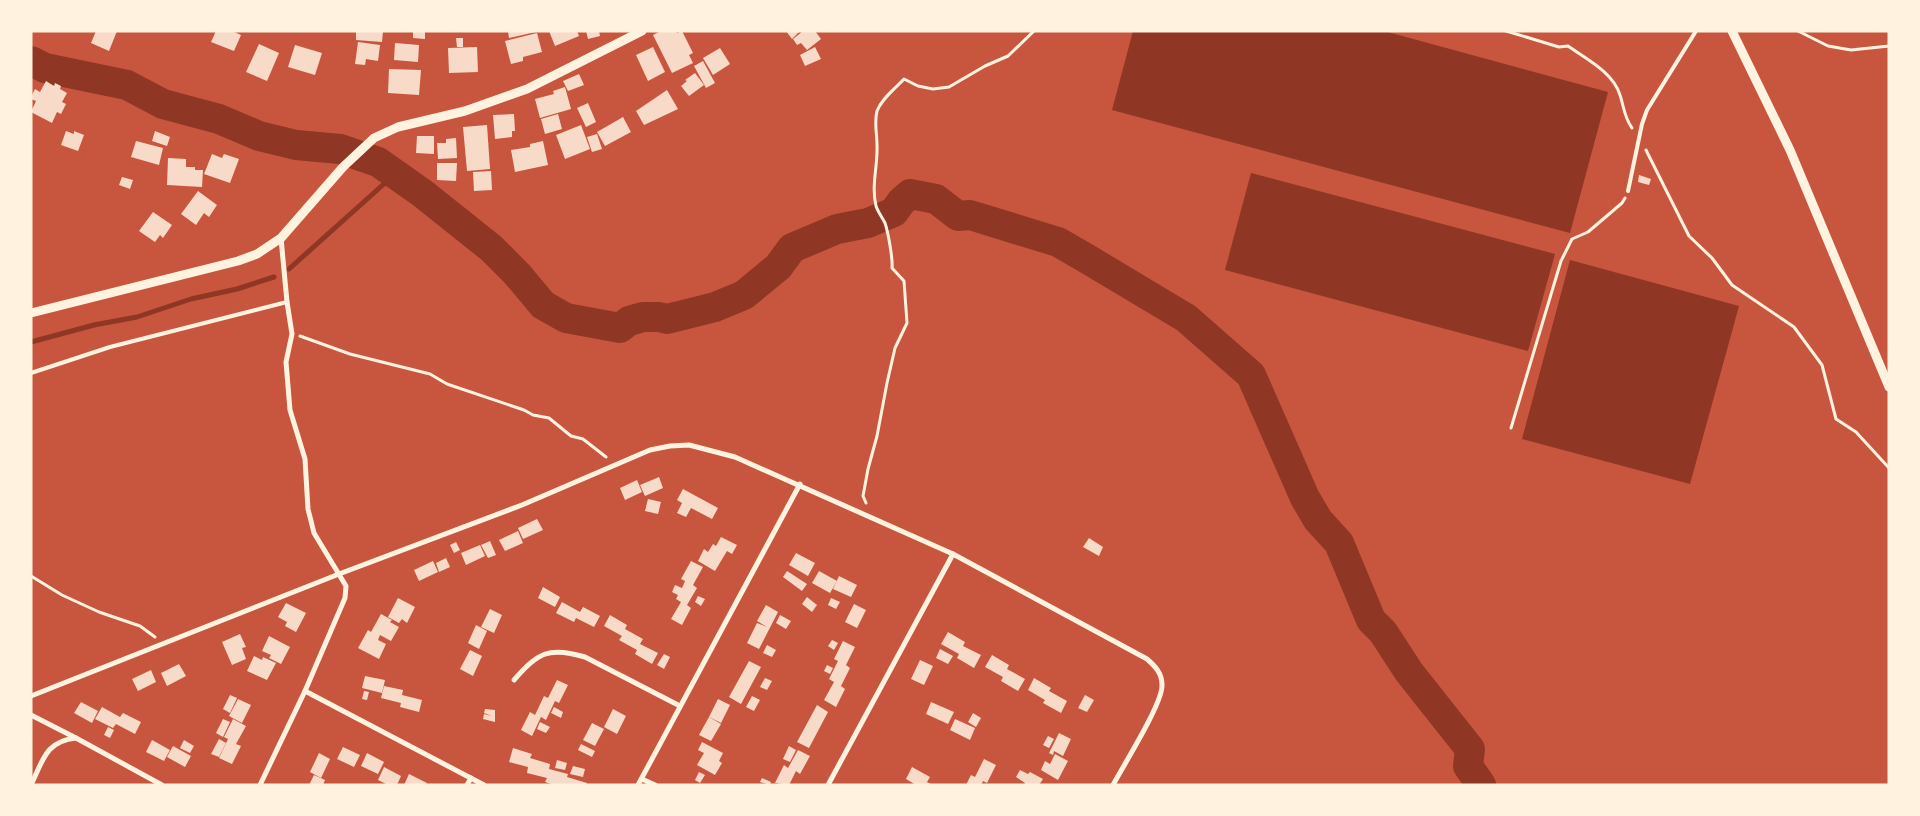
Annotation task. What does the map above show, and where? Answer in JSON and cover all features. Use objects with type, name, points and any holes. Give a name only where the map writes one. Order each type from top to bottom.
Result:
[{"type":"street","points":[[31,313],[238,261],[257,254],[281,238],[344,168],[374,138],[398,127],[465,111],[526,89],[642,31]]},
{"type":"street","points":[[1732,31],[1790,150],[1889,387]]},
{"type":"street","points":[[260,785],[305,691],[346,598],[346,586],[314,533],[308,510],[306,459],[290,410],[289,400],[286,362],[292,334],[286,302],[281,238]]},
{"type":"street","points":[[31,696],[339,574],[522,505],[650,450],[690,445],[735,457],[800,484],[953,554],[1147,659],[1158,670],[1162,685],[1158,702],[1113,785]]},
{"type":"street","points":[[638,785],[800,484]]},
{"type":"street","points":[[828,785],[953,554]]},
{"type":"street","points":[[514,680],[532,660],[545,653],[570,653],[585,658],[680,706]]},
{"type":"street","points":[[305,691],[484,785]]},
{"type":"street","points":[[31,715],[162,785]]},
{"type":"street","points":[[31,785],[43,759],[52,747],[62,740],[76,738]]},
{"type":"street","points":[[467,785],[471,778]]},
{"type":"street","points":[[642,779],[655,785]]},
{"type":"lane","points":[[1628,191],[1647,110],[1696,31]]},
{"type":"lane","points":[[31,373],[110,347],[286,302]]},
{"type":"path","points":[[871,516],[863,496],[866,478],[877,436],[895,348],[907,322],[904,281],[892,268],[893,259],[885,223],[876,208],[874,196],[878,147],[877,112],[882,102],[904,79],[918,86],[933,89],[949,87],[1008,56],[1034,31]]},
{"type":"path","points":[[1506,31],[1559,48],[1568,46],[1597,66],[1613,82],[1620,94],[1626,121],[1639,138],[1689,236],[1712,258],[1732,285],[1794,327],[1822,365],[1836,419],[1856,432],[1889,468]]},
{"type":"path","points":[[1798,31],[1828,46],[1851,50],[1889,46]]},
{"type":"path","points":[[1511,428],[1561,260],[1572,239],[1588,232],[1622,203],[1628,191]]},
{"type":"path","points":[[292,334],[350,354],[430,374],[447,384],[524,410],[533,415],[549,418],[571,436],[583,439],[617,465]]},
{"type":"path","points":[[31,576],[62,595],[99,612],[140,626],[164,643]]},
{"type":"shaded area","points":[[1133,31],[1384,31],[1608,92],[1570,233],[1112,110]]},
{"type":"shaded area","points":[[1251,173],[1555,254],[1528,351],[1225,270]]},
{"type":"shaded area","points":[[1570,260],[1739,306],[1690,484],[1522,439]]},
{"type":"building","points":[[96,31],[117,31],[109,51],[91,43]]},
{"type":"building","points":[[216,31],[232,31],[241,35],[234,51],[211,42]]},
{"type":"building","points":[[356,31],[383,31],[382,42],[356,40]]},
{"type":"building","points":[[413,31],[425,31],[425,39],[413,38]]},
{"type":"building","points":[[508,31],[536,31],[536,32],[509,38]]},
{"type":"building","points":[[549,31],[577,31],[579,36],[555,46]]},
{"type":"building","points":[[586,31],[599,31],[600,36],[588,39]]},
{"type":"building","points":[[661,31],[676,31],[677,33],[682,31],[693,53],[689,55],[693,63],[672,73],[653,35]]},
{"type":"building","points":[[786,31],[800,31],[792,39]]},
{"type":"building","points":[[803,31],[815,31],[821,39],[807,50],[801,43],[797,45],[793,39]]},
{"type":"building","points":[[537,33],[542,52],[523,57],[523,61],[511,64],[505,41]]},
{"type":"building","points":[[456,38],[463,38],[463,47],[457,47]]},
{"type":"building","points":[[358,42],[380,45],[378,61],[366,59],[365,65],[355,64]]},
{"type":"building","points":[[395,43],[419,45],[418,62],[394,60]]},
{"type":"building","points":[[259,44],[279,53],[267,81],[246,72]]},
{"type":"building","points":[[295,45],[322,53],[315,75],[288,67]]},
{"type":"building","points":[[477,47],[478,72],[449,73],[448,48]]},
{"type":"building","points":[[653,47],[665,72],[648,81],[636,55]]},
{"type":"building","points":[[815,47],[821,59],[805,66],[800,55]]},
{"type":"building","points":[[720,48],[730,64],[713,75],[703,58]]},
{"type":"building","points":[[703,61],[715,83],[706,88],[694,66]]},
{"type":"building","points":[[389,69],[421,70],[419,95],[388,93]]},
{"type":"building","points":[[695,73],[704,85],[689,96],[681,86],[687,81],[685,80]]},
{"type":"building","points":[[579,74],[584,85],[568,91],[563,81]]},
{"type":"building","points":[[46,81],[54,86],[55,83],[61,86],[60,89],[67,93],[62,102],[66,104],[61,114],[57,112],[52,123],[31,112],[36,101],[31,99],[31,97],[35,89],[40,92]]},
{"type":"building","points":[[565,87],[571,109],[540,118],[535,99],[554,94],[553,91]]},
{"type":"building","points":[[667,90],[678,109],[644,125],[636,111]]},
{"type":"building","points":[[588,103],[596,122],[586,127],[577,108]]},
{"type":"building","points":[[514,114],[515,131],[512,131],[512,137],[495,139],[493,115]]},
{"type":"building","points":[[558,114],[562,129],[545,134],[541,119]]},
{"type":"building","points":[[623,117],[631,132],[605,146],[597,132]]},
{"type":"building","points":[[487,125],[490,169],[467,171],[463,127]]},
{"type":"building","points":[[581,125],[590,149],[565,159],[556,135]]},
{"type":"building","points":[[66,131],[74,134],[74,131],[84,135],[78,151],[61,145]]},
{"type":"building","points":[[155,131],[170,137],[167,146],[152,141]]},
{"type":"building","points":[[597,134],[602,149],[592,152],[587,137]]},
{"type":"building","points":[[417,136],[434,136],[434,154],[416,153]]},
{"type":"building","points":[[456,138],[457,158],[438,159],[437,143],[446,143],[446,139]]},
{"type":"building","points":[[136,141],[163,148],[159,165],[131,157]]},
{"type":"building","points":[[543,141],[548,165],[515,172],[511,150],[530,147],[530,144]]},
{"type":"building","points":[[212,154],[222,158],[224,154],[239,159],[230,183],[204,174]]},
{"type":"building","points":[[168,158],[186,159],[186,167],[195,167],[195,170],[203,170],[202,187],[167,185]]},
{"type":"building","points":[[437,163],[457,163],[456,181],[437,180]]},
{"type":"building","points":[[491,171],[492,190],[474,191],[473,172]]},
{"type":"building","points":[[1639,175],[1651,179],[1649,185],[1638,182]]},
{"type":"building","points":[[122,177],[133,180],[130,189],[119,185]]},
{"type":"building","points":[[198,191],[217,205],[209,217],[204,213],[196,225],[181,214]]},
{"type":"building","points":[[153,212],[172,225],[163,238],[160,235],[155,242],[139,231]]},
{"type":"building","points":[[659,477],[663,488],[645,496],[640,485]]},
{"type":"building","points":[[637,480],[642,492],[625,500],[620,488]]},
{"type":"building","points":[[683,489],[718,508],[712,519],[691,508],[686,517],[677,513],[682,503],[677,500]]},
{"type":"building","points":[[648,499],[661,502],[658,514],[645,511]]},
{"type":"building","points":[[537,519],[543,530],[523,539],[518,528]]},
{"type":"building","points":[[518,531],[523,543],[505,551],[499,540]]},
{"type":"building","points":[[721,537],[737,545],[732,554],[727,551],[715,571],[698,561],[704,549],[708,552],[713,544],[716,546]]},
{"type":"building","points":[[1089,538],[1103,547],[1099,556],[1083,547]]},
{"type":"building","points":[[490,541],[496,555],[488,558],[481,545]]},
{"type":"building","points":[[456,542],[460,550],[454,553],[450,545]]},
{"type":"building","points":[[480,545],[485,556],[466,565],[461,553]]},
{"type":"building","points":[[796,553],[815,563],[808,576],[789,565]]},
{"type":"building","points":[[446,558],[450,567],[439,572],[436,563]]},
{"type":"building","points":[[433,561],[438,572],[419,581],[414,570]]},
{"type":"building","points":[[691,561],[703,567],[693,585],[697,588],[687,605],[691,608],[682,625],[671,619],[681,602],[676,599],[678,595],[672,592],[675,585],[682,588],[685,581],[681,579]]},
{"type":"building","points":[[787,571],[807,584],[802,591],[783,577]]},
{"type":"building","points":[[819,571],[837,581],[830,593],[812,583]]},
{"type":"building","points":[[839,576],[857,585],[851,597],[833,589]]},
{"type":"building","points":[[543,587],[560,597],[555,607],[538,598]]},
{"type":"building","points":[[698,596],[705,599],[701,606],[695,602]]},
{"type":"building","points":[[807,597],[817,605],[812,612],[802,604]]},
{"type":"building","points":[[398,598],[415,607],[407,623],[402,619],[399,623],[388,617]]},
{"type":"building","points":[[831,598],[840,602],[836,609],[828,605]]},
{"type":"building","points":[[562,602],[580,612],[583,607],[600,616],[594,627],[576,618],[574,622],[556,613]]},
{"type":"building","points":[[286,603],[306,613],[296,632],[285,626],[287,622],[278,617]]},
{"type":"building","points":[[854,604],[866,610],[857,628],[845,622]]},
{"type":"building","points":[[766,605],[778,612],[759,649],[747,643],[757,623],[767,627],[757,621]]},
{"type":"building","points":[[490,609],[502,615],[494,633],[481,627]]},
{"type":"building","points":[[381,614],[392,620],[390,622],[399,627],[391,641],[380,635],[378,640],[386,644],[379,659],[358,648],[368,630],[371,632]]},
{"type":"building","points":[[610,615],[627,625],[625,629],[643,639],[640,644],[658,653],[652,664],[635,654],[637,650],[619,640],[622,636],[604,626]]},
{"type":"building","points":[[780,615],[791,621],[786,629],[776,623]]},
{"type":"building","points":[[476,625],[487,631],[479,649],[468,643]]},
{"type":"building","points":[[948,632],[965,642],[963,646],[981,655],[974,668],[957,658],[959,654],[941,644]]},
{"type":"building","points":[[240,634],[246,647],[242,648],[246,659],[232,665],[222,642]]},
{"type":"building","points":[[269,636],[290,647],[281,664],[269,658],[271,655],[262,651]]},
{"type":"building","points":[[832,640],[838,643],[834,650],[828,646]]},
{"type":"building","points":[[843,641],[855,647],[846,665],[850,668],[841,686],[845,689],[836,707],[824,700],[834,682],[829,679],[838,661],[834,659]]},
{"type":"building","points":[[767,645],[776,650],[772,657],[763,653]]},
{"type":"building","points":[[940,649],[953,656],[948,664],[936,658]]},
{"type":"building","points":[[470,650],[482,656],[473,676],[460,669]]},
{"type":"building","points":[[664,654],[670,657],[664,669],[657,665]]},
{"type":"building","points":[[992,655],[1009,665],[1007,669],[1025,679],[1018,691],[1001,681],[1003,677],[985,667]]},
{"type":"building","points":[[254,656],[262,660],[263,657],[276,663],[267,680],[247,671]]},
{"type":"building","points":[[920,660],[933,666],[924,685],[911,679]]},
{"type":"building","points":[[749,661],[761,667],[741,704],[729,697]]},
{"type":"building","points":[[179,664],[186,676],[167,686],[161,673]]},
{"type":"building","points":[[827,665],[833,668],[830,674],[824,671]]},
{"type":"building","points":[[151,670],[156,682],[138,691],[132,679]]},
{"type":"building","points":[[365,676],[385,680],[382,693],[362,688]]},
{"type":"building","points":[[765,678],[772,681],[767,690],[760,687]]},
{"type":"building","points":[[1034,678],[1051,688],[1049,691],[1067,701],[1061,713],[1043,703],[1045,700],[1028,690]]},
{"type":"building","points":[[557,680],[568,685],[559,703],[555,701],[546,720],[541,717],[532,736],[521,730],[530,712],[535,715],[544,696],[548,698]]},
{"type":"building","points":[[384,686],[403,690],[402,695],[422,700],[419,712],[400,707],[401,703],[381,698]]},
{"type":"building","points":[[364,691],[369,692],[367,700],[362,699]]},
{"type":"building","points":[[230,695],[237,698],[230,713],[223,709]]},
{"type":"building","points":[[1085,695],[1094,700],[1087,712],[1078,708]]},
{"type":"building","points":[[752,696],[760,700],[754,711],[746,707]]},
{"type":"building","points":[[238,699],[251,705],[242,723],[229,716]]},
{"type":"building","points":[[718,699],[730,705],[721,723],[709,717]]},
{"type":"building","points":[[81,702],[98,711],[92,723],[74,713]]},
{"type":"building","points":[[931,702],[954,712],[948,724],[926,714]]},
{"type":"building","points":[[817,705],[828,712],[809,748],[797,742]]},
{"type":"building","points":[[102,707],[120,717],[123,713],[141,722],[135,734],[116,724],[113,728],[95,719]]},
{"type":"building","points":[[554,707],[563,712],[561,718],[551,713]]},
{"type":"building","points":[[485,709],[495,710],[495,722],[483,719],[484,714],[492,716],[484,713]]},
{"type":"building","points":[[613,709],[626,716],[617,734],[604,727]]},
{"type":"building","points":[[973,713],[981,718],[976,727],[968,722]]},
{"type":"building","points":[[709,717],[721,724],[711,741],[699,735]]},
{"type":"building","points":[[223,719],[230,722],[223,737],[216,733]]},
{"type":"building","points":[[233,719],[246,726],[236,744],[241,746],[232,764],[219,758],[228,739],[224,737]]},
{"type":"building","points":[[955,719],[975,728],[970,740],[950,730]]},
{"type":"building","points":[[540,722],[550,727],[546,733],[537,729]]},
{"type":"building","points":[[592,723],[604,729],[595,746],[583,740]]},
{"type":"building","points":[[108,727],[114,730],[110,738],[104,735]]},
{"type":"building","points":[[1059,733],[1071,739],[1063,756],[1054,751],[1053,755],[1049,753]]},
{"type":"building","points":[[1048,736],[1054,739],[1049,748],[1043,745]]},
{"type":"building","points":[[219,739],[226,743],[219,757],[211,754]]},
{"type":"building","points":[[152,740],[170,750],[164,761],[146,752]]},
{"type":"building","points":[[184,740],[194,746],[190,753],[180,748]]},
{"type":"building","points":[[702,742],[723,753],[719,761],[722,763],[715,775],[697,765],[704,753],[698,750]]},
{"type":"building","points":[[581,744],[595,751],[592,757],[578,750]]},
{"type":"building","points":[[173,746],[191,756],[185,767],[167,757]]},
{"type":"building","points":[[789,746],[796,750],[790,762],[783,759]]},
{"type":"building","points":[[343,747],[360,755],[354,767],[337,759]]},
{"type":"building","points":[[513,748],[532,754],[530,758],[550,764],[549,769],[568,774],[567,777],[587,783],[587,785],[554,785],[545,782],[547,778],[527,773],[528,767],[509,762]]},
{"type":"building","points":[[798,750],[810,756],[800,774],[796,771],[789,785],[775,783],[784,765],[788,768]]},
{"type":"building","points":[[319,753],[330,759],[321,778],[310,772]]},
{"type":"building","points":[[367,753],[384,762],[378,774],[361,766]]},
{"type":"building","points":[[1055,754],[1068,761],[1058,780],[1041,770],[1045,761],[1050,764]]},
{"type":"building","points":[[984,759],[996,765],[987,783],[983,781],[981,785],[966,785],[971,775],[975,777]]},
{"type":"building","points":[[557,760],[567,763],[565,770],[555,768]]},
{"type":"building","points":[[573,766],[585,769],[583,777],[570,774]]},
{"type":"building","points":[[384,767],[401,776],[397,785],[388,785],[378,780]]},
{"type":"building","points":[[912,767],[930,777],[927,782],[933,785],[916,785],[906,779]]},
{"type":"building","points":[[1020,770],[1028,774],[1030,772],[1043,779],[1039,785],[1024,785],[1025,783],[1016,777]]},
{"type":"building","points":[[699,772],[705,775],[700,783],[695,780]]},
{"type":"building","points":[[409,774],[427,783],[426,785],[404,785]]},
{"type":"building","points":[[314,775],[325,780],[323,785],[309,785]]},
{"type":"building","points":[[762,778],[771,782],[770,785],[760,782]]},
{"type":"waterway","points":[[31,61],[45,68],[127,85],[163,104],[219,119],[259,136],[296,145],[340,149],[378,162],[422,193],[491,248],[517,274],[543,305],[566,318],[620,328],[629,321],[643,317],[667,319],[715,307],[744,295],[778,267],[792,248],[837,229],[868,223],[894,212],[910,194],[936,199],[958,216],[970,215],[1058,242],[1186,318],[1251,375],[1305,498],[1318,520],[1339,543],[1371,620],[1383,632],[1409,672],[1470,749],[1468,766],[1481,785]]},
{"type":"waterway","points":[[289,269],[395,174]]},
{"type":"waterway","points":[[31,342],[94,325],[137,317],[191,299],[237,289],[274,277]]}]
